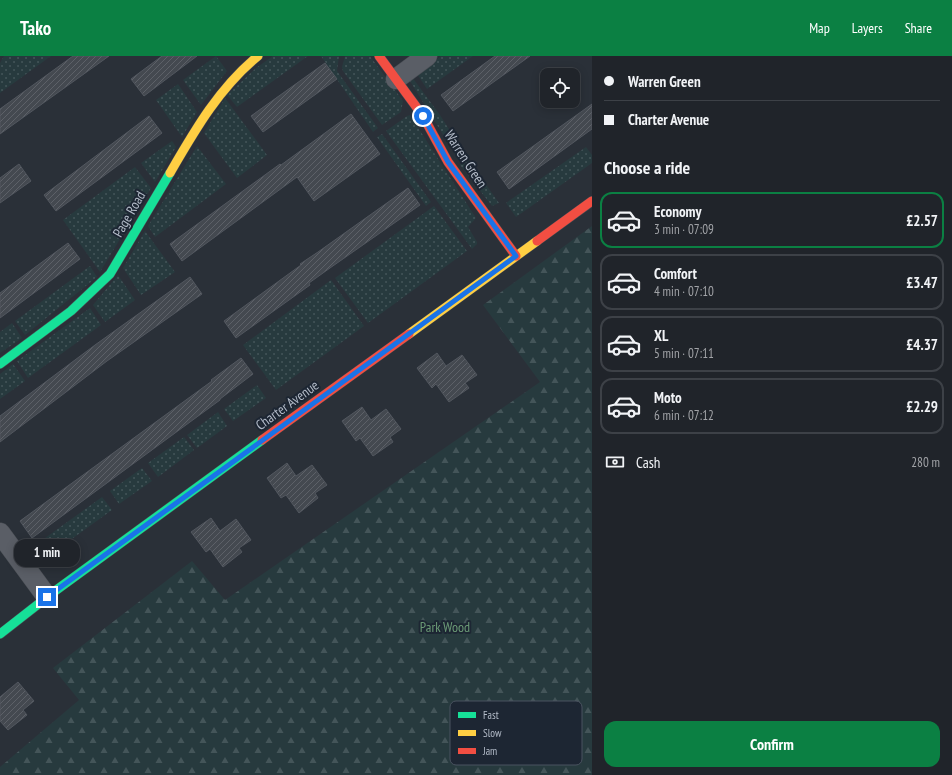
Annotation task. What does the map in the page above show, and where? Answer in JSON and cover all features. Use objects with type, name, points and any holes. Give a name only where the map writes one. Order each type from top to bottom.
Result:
[{"type":"street","name":"Page Road","points":[[0,364],[66,316],[92,294],[110,274],[193,133],[225,86],[249,62],[258,56]]},
{"type":"street","name":"Warren Green","points":[[379,56],[423,116],[448,162],[516,256]]},
{"type":"street","points":[[396,79],[427,56]]},
{"type":"street","name":"Charter Avenue","points":[[0,634],[47,597],[592,201]]},
{"type":"street","points":[[0,533],[47,597]]},
{"type":"green space","points":[[4,56],[51,56],[0,93],[0,63]]},
{"type":"green space","points":[[216,56],[227,71],[201,105],[183,80]]},
{"type":"green space","points":[[273,56],[308,56],[237,107],[227,95],[256,68]]},
{"type":"green space","points":[[321,56],[339,56],[337,71],[378,128],[373,132]]},
{"type":"green space","points":[[345,56],[370,56],[403,101],[401,112],[382,125],[343,71],[342,67]]},
{"type":"green space","points":[[441,56],[473,56],[427,89],[417,74]]},
{"type":"green space","points":[[412,77],[440,115],[464,153],[456,156],[410,81]]},
{"type":"green space","points":[[178,84],[197,112],[182,137],[156,100]]},
{"type":"green space","points":[[225,98],[267,155],[237,178],[204,133]]},
{"type":"green space","points":[[410,115],[476,218],[468,227],[477,242],[472,249],[386,131]]},
{"type":"green space","points":[[382,134],[431,202],[426,206],[377,137]]},
{"type":"green space","points":[[172,141],[176,147],[155,182],[141,163]]},
{"type":"green space","points":[[197,146],[226,184],[155,237],[148,226]]},
{"type":"green space","points":[[586,147],[592,155],[592,163],[516,217],[506,203]]},
{"type":"green space","points":[[467,158],[499,203],[492,206],[460,165]]},
{"type":"green space","points":[[135,167],[151,188],[100,272],[63,220]]},
{"type":"green space","points":[[434,206],[467,251],[368,323],[335,278]]},
{"type":"green space","name":"Park Wood","points":[[592,226],[592,775],[0,775],[0,767],[79,700],[53,668],[192,561],[225,600],[540,382],[483,305]]},
{"type":"green space","points":[[145,231],[175,272],[141,295],[123,268]]},
{"type":"green space","points":[[90,266],[97,277],[25,335],[15,321]]},
{"type":"green space","points":[[118,275],[135,300],[105,322],[93,305]]},
{"type":"green space","points":[[331,280],[364,326],[276,390],[243,345]]},
{"type":"green space","points":[[90,308],[101,325],[28,378],[17,361]]},
{"type":"green space","points":[[12,323],[22,338],[0,353],[0,332]]},
{"type":"green space","points":[[13,364],[25,381],[0,399],[0,374]]},
{"type":"green space","points":[[257,385],[266,398],[233,421],[224,409]]},
{"type":"green space","points":[[218,412],[227,426],[197,448],[187,435]]},
{"type":"green space","points":[[184,437],[194,450],[158,477],[148,463]]},
{"type":"green space","points":[[142,468],[152,481],[119,504],[110,491]]},
{"type":"green space","points":[[102,497],[112,510],[44,559],[34,546]]},
{"type":"building","points":[[73,56],[109,56],[0,134],[0,109]]},
{"type":"building","points":[[162,56],[197,56],[144,96],[131,79]]},
{"type":"building","points":[[495,56],[530,56],[453,111],[441,95]]},
{"type":"building","points":[[325,63],[337,79],[263,132],[251,116]]},
{"type":"building","points":[[592,104],[592,129],[509,189],[497,172]]},
{"type":"building","points":[[351,114],[380,154],[314,201],[297,177],[182,261],[170,244]]},
{"type":"building","points":[[149,116],[162,133],[56,211],[44,195]]},
{"type":"building","points":[[19,164],[31,181],[0,203],[0,178]]},
{"type":"building","points":[[408,188],[420,205],[309,283],[310,285],[236,338],[224,321],[301,265],[300,264]]},
{"type":"building","points":[[68,243],[80,259],[0,318],[0,293]]},
{"type":"building","points":[[190,277],[202,294],[107,361],[0,442],[0,416],[95,345]]},
{"type":"building","points":[[437,353],[446,366],[462,355],[477,375],[465,383],[469,388],[449,402],[436,384],[432,388],[417,368]]},
{"type":"building","points":[[241,358],[253,374],[220,400],[32,538],[20,521],[212,381],[211,380]]},
{"type":"building","points":[[362,407],[371,420],[386,409],[401,429],[390,437],[393,442],[373,456],[360,438],[356,441],[342,421]]},
{"type":"building","points":[[287,463],[296,476],[312,465],[327,485],[315,493],[318,498],[299,513],[286,495],[281,498],[267,478]]},
{"type":"building","points":[[211,518],[220,531],[236,519],[251,540],[239,548],[242,552],[223,567],[210,549],[206,552],[191,532]]},
{"type":"building","points":[[18,682],[34,701],[23,710],[27,715],[8,730],[0,721],[0,697]]},
{"type":"traffic: fast","points":[[0,364],[71,311],[110,274],[170,173]]},
{"type":"traffic: fast","points":[[0,634],[55,591],[262,440]]},
{"type":"traffic: slow","points":[[170,173],[209,110],[231,82],[258,56]]},
{"type":"traffic: slow","points":[[409,334],[537,241]]},
{"type":"traffic: jam","points":[[379,56],[423,116],[448,162],[516,256]]},
{"type":"traffic: jam","points":[[537,241],[592,201]]},
{"type":"traffic: jam","points":[[262,440],[409,334]]},
{"type":"route","points":[[47,597],[516,256],[448,162],[423,116]]}]
